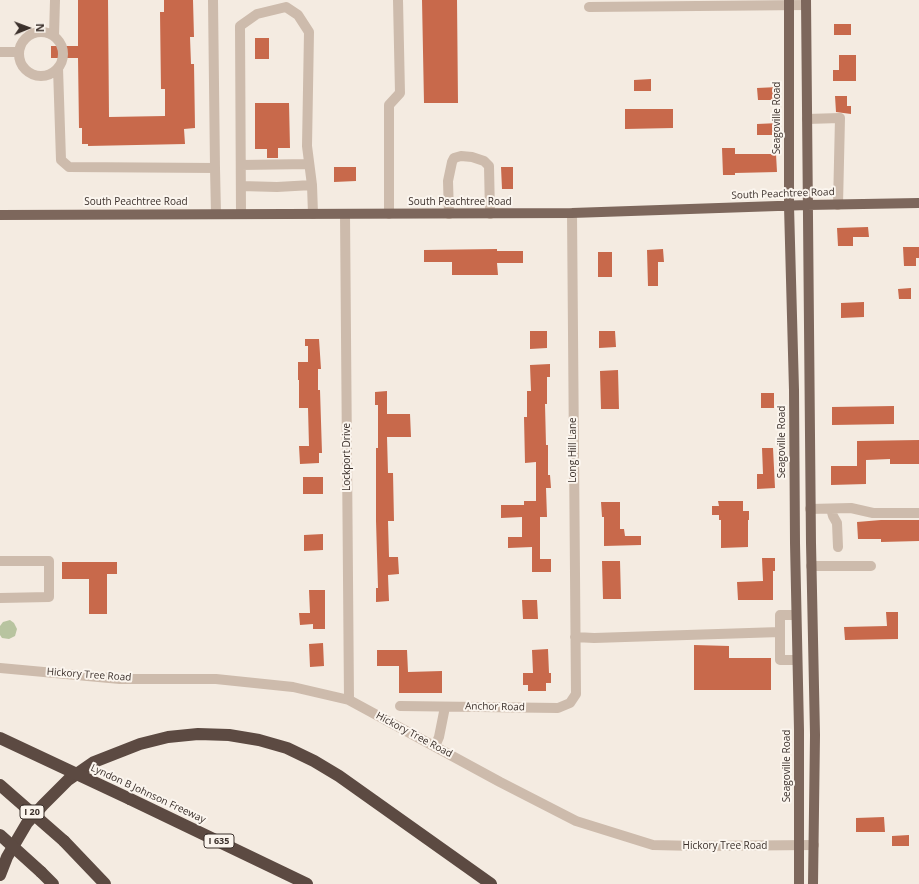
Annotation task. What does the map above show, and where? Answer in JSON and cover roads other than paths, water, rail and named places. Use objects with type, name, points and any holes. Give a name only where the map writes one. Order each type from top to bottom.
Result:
[{"type":"highway","points":[[0,875],[7,857],[27,823],[68,780],[94,762],[140,744],[168,737],[198,734],[229,735],[259,740],[287,748],[314,761],[339,776],[491,884]]},
{"type":"highway","name":"Lyndon B Johnson Freeway","points":[[0,738],[307,884]]},
{"type":"highway","name":"I 20","points":[[0,785],[64,841],[105,884]]},
{"type":"highway","points":[[0,835],[53,884]]},
{"type":"main road","name":"Seagoville Road","points":[[789,2],[789,206],[794,390],[796,615],[799,713],[799,884]]},
{"type":"main road","points":[[806,3],[810,509],[814,713],[814,884]]},
{"type":"main road","name":"South Peachtree Road","points":[[0,215],[572,213],[838,204],[919,203]]},
{"type":"main road","points":[[794,390],[810,390]]},
{"type":"main road","points":[[794,482],[810,481]]},
{"type":"main road","points":[[799,713],[814,713]]},
{"type":"street","points":[[54,36],[55,0]]},
{"type":"street","points":[[213,0],[216,214]]},
{"type":"street","points":[[389,214],[389,105],[400,93],[398,0]]},
{"type":"street","points":[[589,7],[789,2],[806,3]]},
{"type":"street","points":[[241,214],[240,26],[257,14],[286,7],[298,15],[309,32],[307,146],[312,185],[313,214]]},
{"type":"street","points":[[42,32],[54,36],[59,41],[63,55],[58,68],[52,73],[44,75],[36,75],[29,72],[20,60],[19,52],[21,46],[29,35],[42,32]]},
{"type":"street","points":[[0,52],[19,52]]},
{"type":"street","points":[[58,68],[61,160],[69,167],[215,168]]},
{"type":"street","points":[[807,119],[840,118],[838,204]]},
{"type":"street","points":[[448,214],[448,181],[452,162],[454,158],[461,156],[472,157],[484,161],[489,166],[490,214]]},
{"type":"street","points":[[241,165],[309,164]]},
{"type":"street","points":[[241,186],[277,187],[312,185]]},
{"type":"street","name":"Long Hill Lane","points":[[572,213],[573,543],[576,686]]},
{"type":"street","name":"Lockport Drive","points":[[346,214],[349,700]]},
{"type":"street","points":[[810,509],[850,508],[873,513],[919,513]]},
{"type":"street","points":[[831,509],[837,523],[838,548]]},
{"type":"street","points":[[0,561],[49,561],[49,597],[0,598]]},
{"type":"street","points":[[811,566],[871,566]]},
{"type":"street","points":[[796,615],[780,615],[780,660],[797,660]]},
{"type":"street","points":[[575,637],[594,638],[780,632]]},
{"type":"street","name":"Hickory Tree Road","points":[[0,668],[120,679],[216,679],[293,687],[349,700],[576,821],[653,845],[814,845]]},
{"type":"street","name":"Anchor Road","points":[[400,706],[558,708],[570,703],[576,694],[576,686]]},
{"type":"street","points":[[435,746],[439,737],[445,707]]}]
